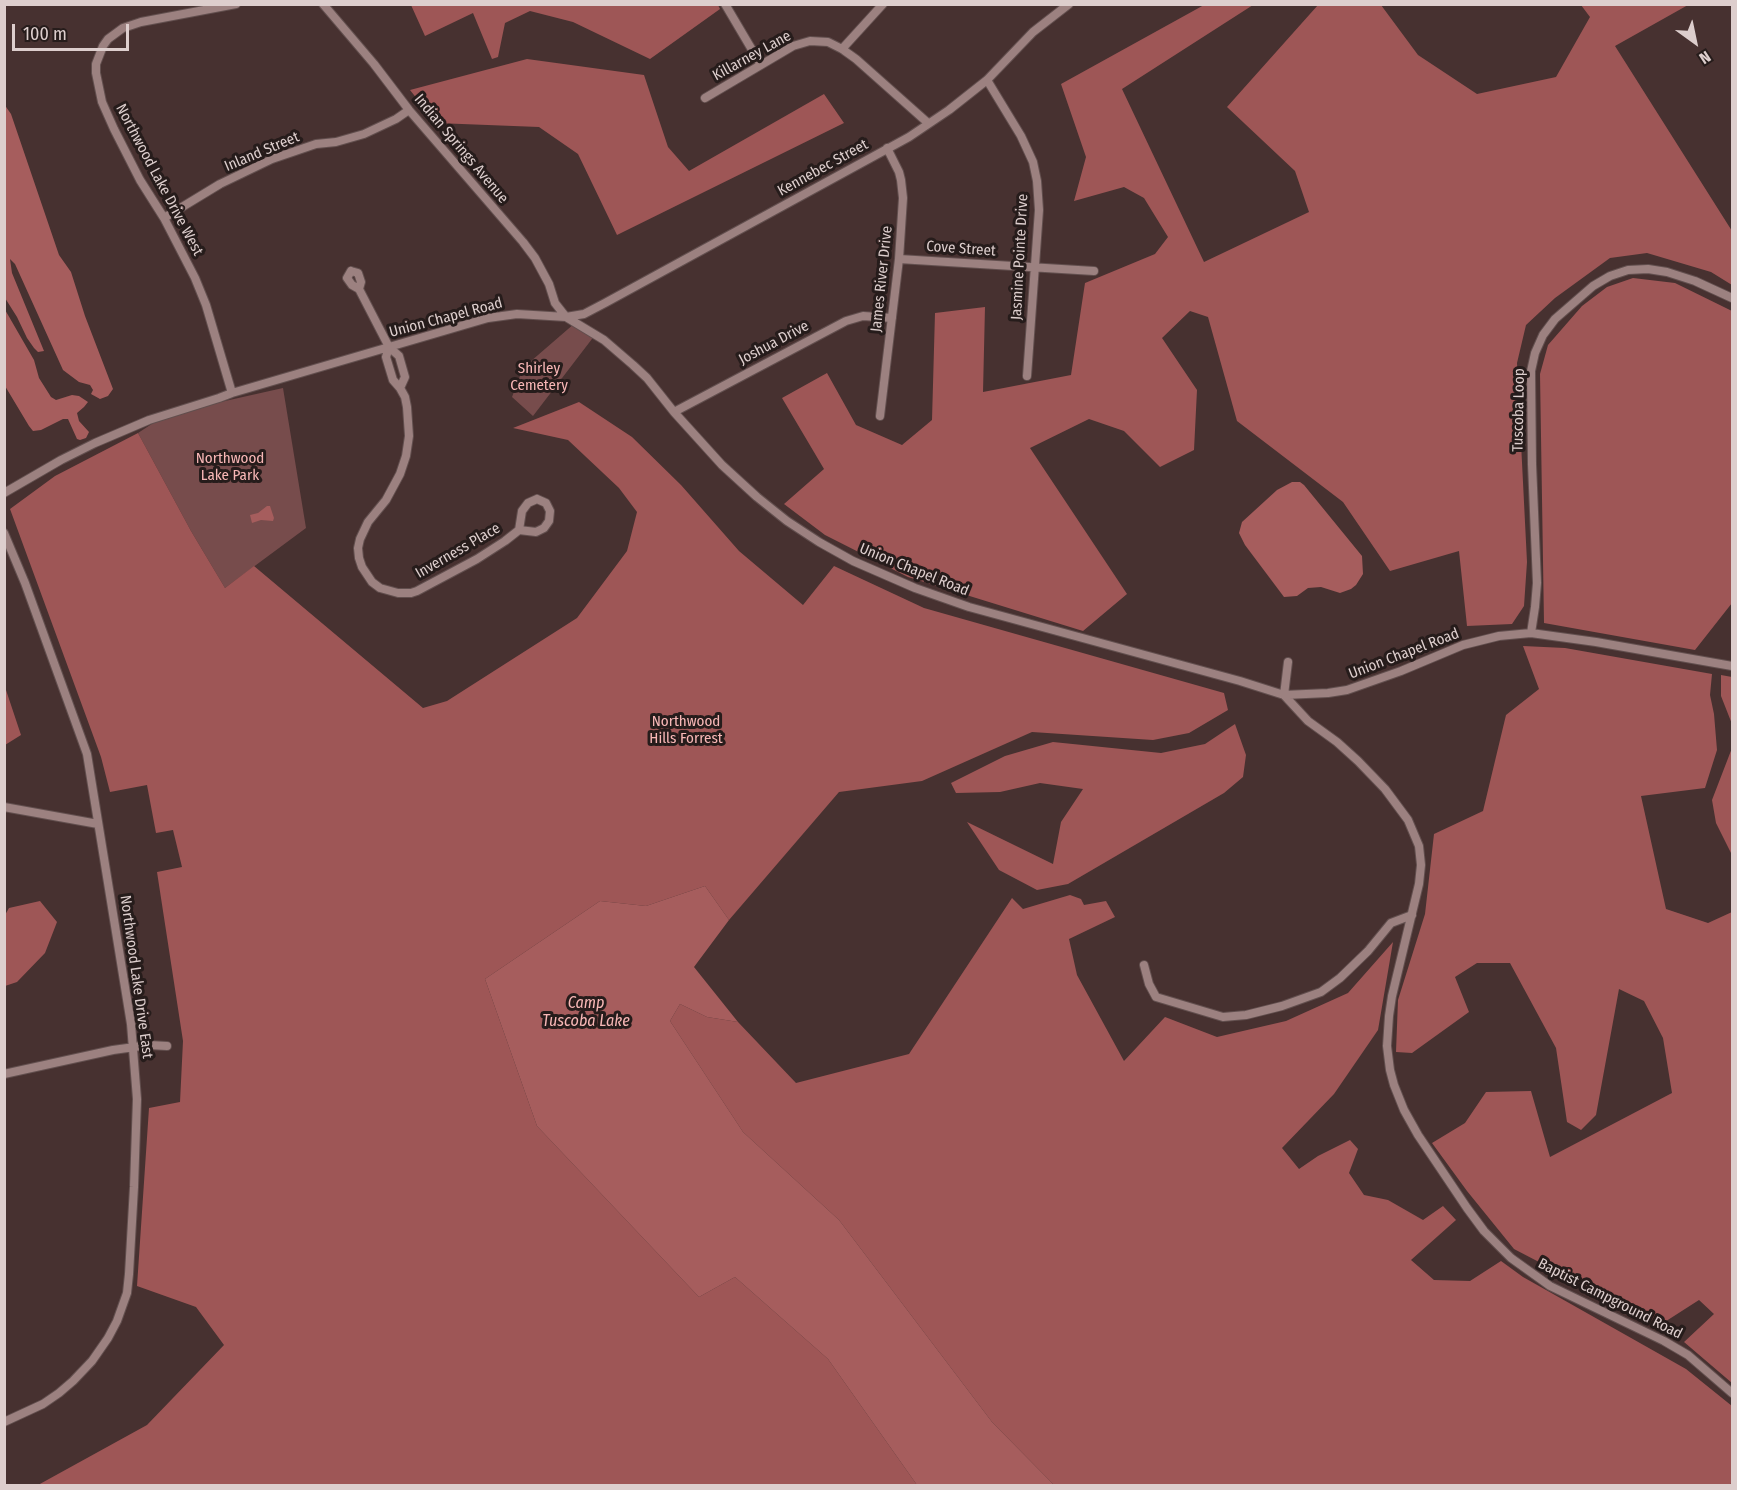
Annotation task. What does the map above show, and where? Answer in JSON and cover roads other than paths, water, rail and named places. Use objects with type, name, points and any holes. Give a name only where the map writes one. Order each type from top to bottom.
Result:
[{"type":"street","name":"Northwood Lake Drive West","points":[[232,393],[206,305],[195,278],[165,218],[140,180],[106,111],[97,83],[96,64],[98,54],[108,39],[132,25],[236,4]]},
{"type":"street","name":"Indian Springs Avenue","points":[[323,4],[409,110],[535,258],[549,284],[555,303],[566,318]]},
{"type":"street","points":[[725,4],[761,65]]},
{"type":"street","points":[[842,49],[883,4]]},
{"type":"street","name":"Kennebec Street","points":[[566,318],[584,314],[621,295],[909,137],[987,80],[1033,32],[1069,4]]},
{"type":"street","name":"Killarney Lane","points":[[705,98],[793,46],[810,41],[828,42],[842,49],[928,123]]},
{"type":"street","name":"Jasmine Pointe Drive","points":[[987,80],[1021,136],[1033,162],[1039,201],[1027,376]]},
{"type":"street","name":"Inland Street","points":[[165,218],[220,184],[272,159],[316,144],[336,142],[364,134],[396,119],[409,110]]},
{"type":"street","name":"James River Drive","points":[[880,416],[899,259],[903,198],[901,180],[887,148]]},
{"type":"street","name":"Cove Street","points":[[899,259],[1094,271]]},
{"type":"street","name":"Tuscoba Loop","points":[[1531,633],[1537,583],[1531,371],[1535,353],[1543,335],[1555,320],[1593,286],[1610,276],[1628,270],[1648,269],[1667,272],[1695,281],[1732,298]]},
{"type":"street","points":[[359,289],[389,346]]},
{"type":"street","name":"Union Chapel Road","points":[[4,494],[95,443],[158,417],[232,393],[488,318],[517,314],[566,318],[604,340],[633,364],[722,465],[787,521],[853,561],[915,588],[969,607],[1284,695],[1347,690],[1401,671],[1463,645],[1499,636],[1531,633],[1732,666]]},
{"type":"street","name":"Joshua Drive","points":[[674,412],[846,321],[863,316],[892,318]]},
{"type":"street","name":"Inverness Place","points":[[389,346],[399,356],[405,377],[400,388],[407,407],[410,427],[406,456],[400,474],[391,492],[368,522],[360,539],[358,548],[362,567],[372,582],[380,588],[398,593],[417,591],[477,558],[519,530]]},
{"type":"street","name":"Northwood Lake Drive East","points":[[4,533],[25,583],[87,754],[131,1024],[136,1080],[129,1274],[124,1303],[108,1338],[92,1361],[73,1381],[43,1404],[4,1422]]},
{"type":"street","points":[[1284,695],[1288,662]]},
{"type":"street","name":"Baptist Campground Road","points":[[1284,695],[1308,721],[1358,761],[1397,804],[1408,820],[1419,846],[1421,865],[1419,884],[1392,996],[1387,1046],[1390,1070],[1404,1110],[1418,1135],[1467,1208],[1497,1245],[1526,1270],[1550,1286],[1682,1352],[1703,1367],[1732,1394]]},
{"type":"street","points":[[4,807],[98,824]]},
{"type":"street","points":[[1144,964],[1149,984],[1156,997],[1223,1017],[1246,1015],[1282,1006],[1321,992],[1340,978],[1368,951],[1391,923],[1412,915]]},
{"type":"street","points":[[4,1074],[133,1047],[167,1046]]},
{"type":"water","points":[[4,104],[11,114],[59,255],[71,272],[113,389],[108,396],[100,399],[91,394],[93,390],[90,385],[79,382],[63,370],[15,264],[10,259],[12,273],[44,351],[38,352],[34,348],[5,298]]},
{"type":"water","points":[[4,308],[34,360],[39,378],[51,397],[56,400],[72,395],[79,396],[88,402],[77,413],[79,421],[89,432],[86,438],[77,439],[68,419],[63,419],[41,430],[33,431],[29,426],[5,386]]},
{"type":"water","points":[[1292,482],[1300,482],[1304,485],[1362,556],[1363,574],[1351,589],[1340,593],[1321,587],[1308,588],[1297,596],[1284,597],[1245,545],[1239,533],[1242,522],[1277,490]]},
{"type":"water","points":[[270,506],[273,521],[261,520],[252,523],[250,515],[258,513]]},
{"type":"water","name":"Camp Tuscoba Lake","points":[[705,886],[729,920],[694,967],[738,1022],[707,1017],[680,1004],[670,1021],[743,1132],[839,1220],[992,1422],[1054,1485],[917,1485],[828,1359],[735,1277],[699,1297],[537,1126],[485,979],[600,901],[646,906]]},
{"type":"park label","name":"Shirley Cemetery","points":[[539,378]]},
{"type":"park label","name":"Northwood Lake Park","points":[[230,468]]},
{"type":"park label","name":"Northwood Hills Forrest","points":[[686,730]]}]
